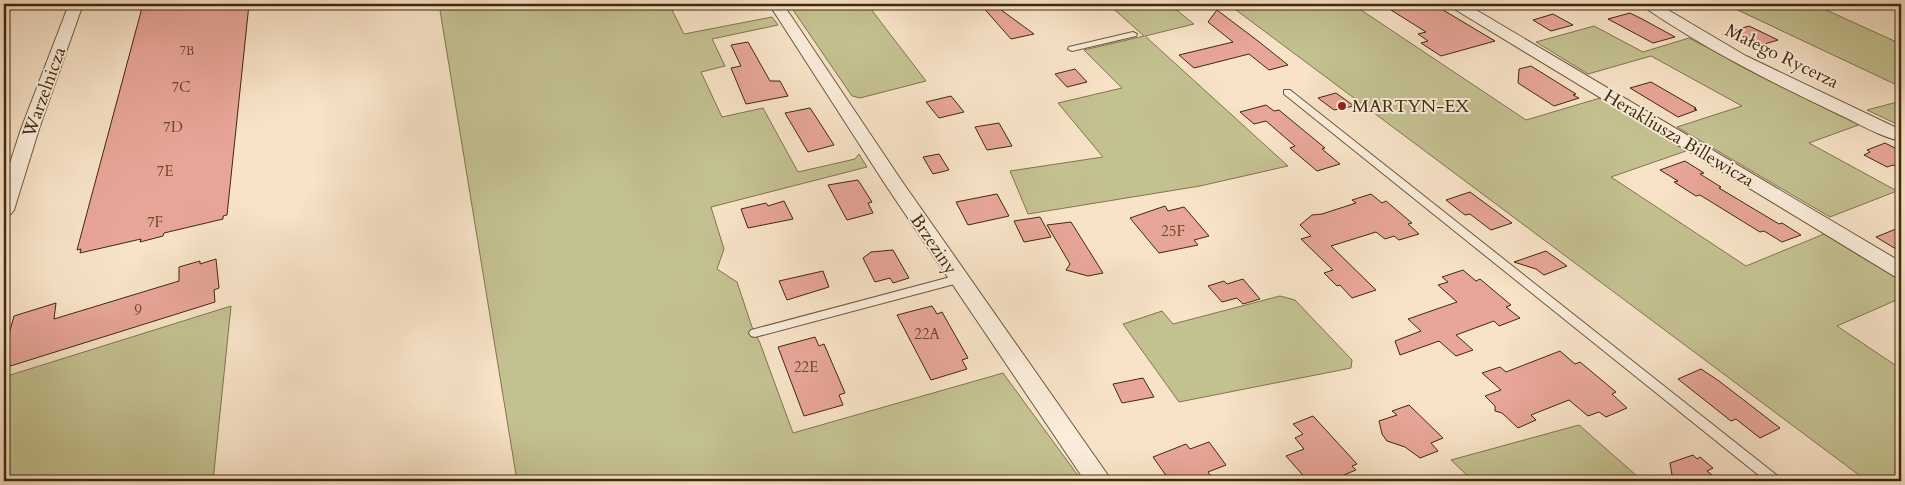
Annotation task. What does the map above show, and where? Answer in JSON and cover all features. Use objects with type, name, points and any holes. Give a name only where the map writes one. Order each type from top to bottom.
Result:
[{"type":"street","name":"Warzelnicza","points":[[6,199],[76,4]]},
{"type":"street","name":"Brzeziny","points":[[776,4],[842,108],[1099,481]]},
{"type":"street","name":"Herakliusza Billewicza","points":[[1456,4],[1901,271]]},
{"type":"street","name":"Małego Rycerza","points":[[1649,4],[1733,56],[1901,136]]},
{"type":"lane","points":[[1072,48],[1133,34]]},
{"type":"lane","points":[[1287,92],[1775,481]]},
{"type":"lane","points":[[755,333],[958,279]]},
{"type":"shaded area","points":[[439,4],[669,4],[684,34],[772,17],[778,25],[712,39],[725,66],[701,72],[722,117],[763,108],[798,172],[855,159],[859,154],[867,167],[711,207],[724,249],[717,269],[737,282],[752,327],[760,343],[793,433],[1003,373],[1082,481],[517,481]]},
{"type":"shaded area","points":[[789,4],[867,4],[926,81],[860,98],[852,96]]},
{"type":"shaded area","points":[[1108,4],[1169,4],[1194,24],[1145,36],[1288,166],[1200,186],[1028,214],[1010,171],[1103,157],[1058,103],[1122,88],[1084,50],[1144,36]]},
{"type":"shaded area","points":[[1228,4],[1352,4],[1526,120],[1600,98],[1686,151],[1611,177],[1746,266],[1824,234],[1901,281],[1901,298],[1837,326],[1901,369],[1901,481],[1867,481]]},
{"type":"shaded area","points":[[1725,4],[1813,4],[1901,44],[1901,87]]},
{"type":"shaded area","points":[[1594,26],[1643,52],[1689,38],[1861,124],[1809,143],[1897,191],[1830,217],[1677,127],[1742,106],[1651,56],[1588,74],[1536,42]]},
{"type":"shaded area","points":[[1901,101],[1901,126],[1867,110]]},
{"type":"shaded area","points":[[1280,296],[1295,300],[1352,360],[1351,368],[1179,402],[1123,324],[1162,311],[1173,324]]},
{"type":"shaded area","points":[[231,306],[213,481],[4,481],[4,377]]},
{"type":"shaded area","points":[[1579,425],[1637,476],[1619,481],[1473,481],[1451,460]]},
{"type":"building","points":[[143,4],[249,4],[227,215],[223,216],[223,219],[164,233],[163,236],[140,242],[141,239],[80,253],[81,249],[77,250]]},
{"type":"building","points":[[982,4],[993,4],[1034,34],[1011,39]]},
{"type":"building","points":[[1392,4],[1433,4],[1495,41],[1441,56],[1421,43],[1428,41],[1418,34],[1426,32],[1391,10],[1399,8]]},
{"type":"building","points":[[1217,10],[1288,65],[1269,70],[1249,54],[1194,68],[1179,55],[1233,42],[1208,22]]},
{"type":"building","points":[[1630,13],[1675,37],[1653,43],[1608,19]]},
{"type":"building","points":[[1553,14],[1573,25],[1551,31],[1533,20]]},
{"type":"building","points":[[1749,26],[1778,40],[1751,48],[1722,34]]},
{"type":"building","points":[[748,42],[770,81],[780,81],[788,96],[746,104],[731,68],[741,66],[731,45]]},
{"type":"building","points":[[1531,66],[1576,94],[1573,95],[1579,98],[1554,106],[1518,83],[1519,69]]},
{"type":"building","points":[[1075,69],[1087,82],[1067,87],[1055,74]]},
{"type":"building","points":[[1651,82],[1697,110],[1678,117],[1630,88]]},
{"type":"building","points":[[1336,93],[1354,106],[1334,110],[1318,98]]},
{"type":"building","points":[[951,96],[964,112],[939,118],[926,102]]},
{"type":"building","points":[[1266,105],[1274,111],[1279,110],[1325,148],[1322,149],[1340,164],[1317,171],[1290,148],[1295,146],[1266,121],[1254,124],[1240,112]]},
{"type":"building","points":[[810,108],[834,145],[808,152],[785,113]]},
{"type":"building","points":[[999,123],[1012,146],[987,150],[975,127]]},
{"type":"building","points":[[1885,143],[1901,151],[1901,169],[1893,165],[1887,167],[1864,155],[1870,152],[1867,150]]},
{"type":"building","points":[[939,154],[949,170],[933,174],[923,157]]},
{"type":"building","points":[[1685,161],[1704,173],[1700,174],[1721,187],[1719,188],[1801,235],[1782,242],[1764,231],[1760,232],[1700,195],[1696,196],[1674,182],[1678,181],[1660,170]]},
{"type":"building","points":[[858,180],[872,202],[868,203],[873,213],[847,220],[828,185]]},
{"type":"building","points":[[1470,192],[1512,223],[1491,230],[1470,214],[1465,215],[1446,200]]},
{"type":"building","points":[[997,194],[1009,216],[968,225],[956,202]]},
{"type":"building","points":[[1371,194],[1382,203],[1386,201],[1412,223],[1408,224],[1419,234],[1399,240],[1394,236],[1385,239],[1376,232],[1331,246],[1376,290],[1352,298],[1340,285],[1337,286],[1324,273],[1333,270],[1301,239],[1311,236],[1300,225],[1312,215],[1322,214],[1356,203],[1352,200]]},
{"type":"building","points":[[784,201],[793,219],[748,228],[741,209],[766,203],[768,206]]},
{"type":"building","points":[[1165,206],[1168,211],[1184,207],[1209,236],[1194,240],[1198,245],[1159,253],[1130,218]]},
{"type":"building","points":[[1040,217],[1051,237],[1024,242],[1014,221]]},
{"type":"building","points":[[1071,222],[1103,273],[1088,276],[1066,270],[1070,264],[1047,225]]},
{"type":"building","points":[[1901,227],[1901,252],[1876,237]]},
{"type":"building","points":[[893,250],[909,278],[893,283],[890,278],[875,282],[863,258],[871,252]]},
{"type":"building","points":[[1546,251],[1567,266],[1544,275],[1536,269],[1514,262]]},
{"type":"building","points":[[216,259],[219,288],[214,290],[215,302],[4,368],[4,352],[14,316],[56,303],[54,319],[179,281],[179,267],[200,261],[200,264]]},
{"type":"building","points":[[1463,270],[1476,281],[1480,279],[1511,305],[1506,307],[1520,318],[1499,326],[1494,321],[1456,335],[1473,350],[1456,356],[1439,341],[1400,355],[1395,341],[1421,331],[1408,319],[1457,302],[1438,285],[1448,282],[1442,277]]},
{"type":"building","points":[[823,271],[829,287],[787,300],[779,281]]},
{"type":"building","points":[[1243,279],[1260,299],[1243,304],[1237,298],[1222,302],[1208,286],[1224,281],[1227,284]]},
{"type":"building","points":[[932,306],[937,314],[942,312],[968,358],[962,360],[967,369],[931,380],[897,315]]},
{"type":"building","points":[[815,337],[819,346],[824,344],[845,393],[839,395],[843,405],[804,416],[778,347]]},
{"type":"building","points":[[1560,351],[1575,364],[1580,362],[1616,392],[1612,394],[1627,408],[1606,417],[1599,412],[1588,416],[1569,400],[1531,415],[1536,420],[1518,428],[1502,413],[1495,411],[1495,406],[1485,396],[1501,390],[1482,373],[1500,367],[1506,372]]},
{"type":"building","points":[[1701,369],[1780,428],[1760,438],[1736,419],[1731,421],[1678,379]]},
{"type":"building","points":[[1143,378],[1154,397],[1122,403],[1113,384]]},
{"type":"building","points":[[1409,405],[1443,438],[1431,443],[1438,451],[1420,458],[1405,447],[1387,441],[1382,434],[1379,421],[1397,415],[1392,411]]},
{"type":"building","points":[[1313,416],[1357,464],[1352,466],[1356,470],[1329,481],[1325,477],[1316,481],[1308,481],[1286,456],[1304,449],[1295,438],[1303,434],[1293,424]]},
{"type":"building","points":[[1209,442],[1226,465],[1208,472],[1214,481],[1170,481],[1153,457],[1186,444],[1190,449]]},
{"type":"building","points":[[1693,455],[1697,459],[1700,457],[1713,468],[1707,471],[1720,481],[1673,481],[1670,463]]},
{"type":"place","name":"MARTYN-EX","points":[[1342,106]]}]
